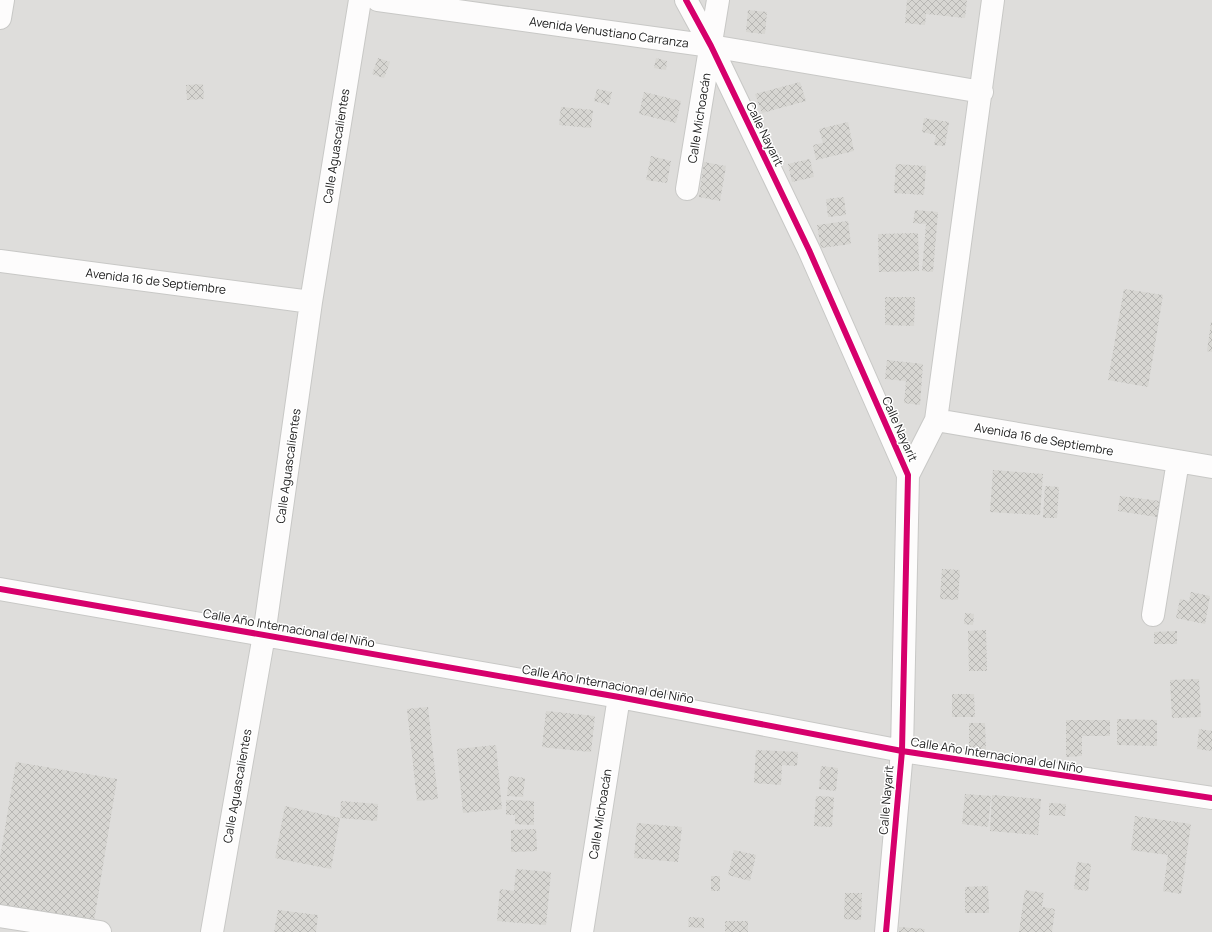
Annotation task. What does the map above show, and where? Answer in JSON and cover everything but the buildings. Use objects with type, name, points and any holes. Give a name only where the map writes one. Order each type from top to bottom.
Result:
[{"type":"street","points":[[0,18],[3,0]]},
{"type":"street","name":"Calle Aguascalientes","points":[[212,932],[264,635],[311,302],[360,0]]},
{"type":"street","name":"Avenida Venustiano Carranza","points":[[378,0],[711,46],[982,92]]},
{"type":"street","name":"Calle Nayarit","points":[[686,0],[711,46],[809,250],[908,475],[902,751],[886,932]]},
{"type":"street","name":"Calle Michoacán","points":[[687,189],[718,0]]},
{"type":"street","points":[[908,475],[936,420],[982,92],[993,0]]},
{"type":"street","name":"Avenida 16 de Septiembre","points":[[0,261],[311,302]]},
{"type":"street","name":"Avenida 16 de Septiembre","points":[[936,420],[1212,467]]},
{"type":"street","points":[[1153,615],[1178,461]]},
{"type":"street","name":"Calle Año Internacional del Niño","points":[[0,589],[619,697],[902,751],[1212,798]]},
{"type":"street","name":"Calle Michoacán","points":[[582,932],[619,697]]},
{"type":"street","points":[[0,916],[100,932]]},
{"type":"shaded area","points":[[0,0],[1212,0],[1212,932],[0,932]]},
{"type":"cycle path","points":[[686,0],[711,46],[809,250],[908,475],[902,751],[886,932]]},
{"type":"cycle path","points":[[0,589],[619,697],[902,751],[1212,798]]}]
